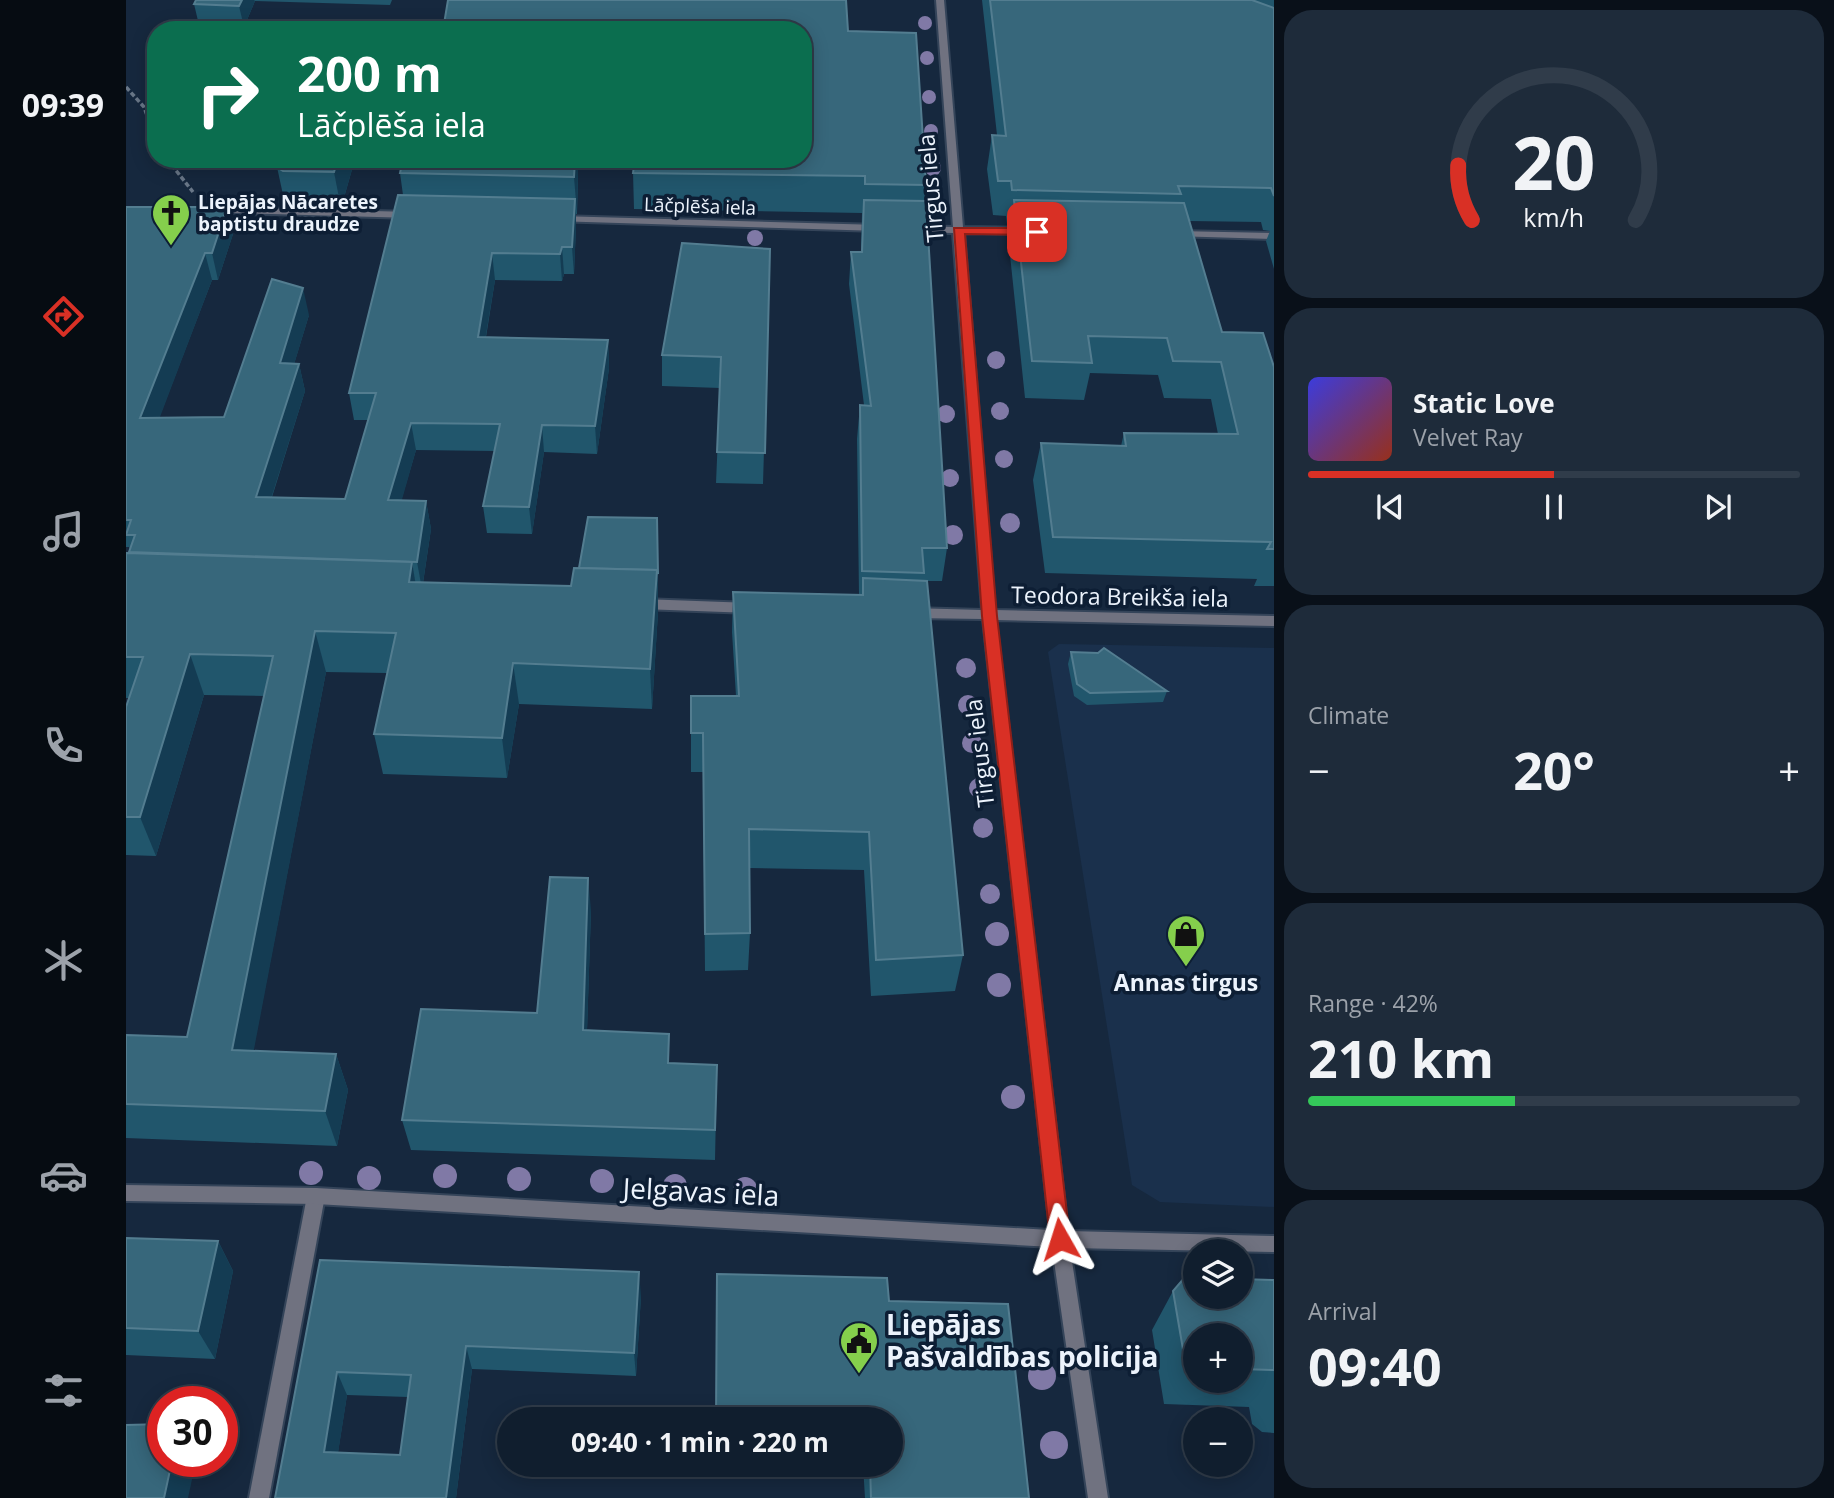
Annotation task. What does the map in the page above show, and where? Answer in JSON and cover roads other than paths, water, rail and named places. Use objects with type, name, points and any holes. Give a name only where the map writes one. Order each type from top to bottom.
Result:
[{"type":"street","name":"Tirgus iela","points":[[940,0],[989,616],[1060,1239],[1098,1498]]},
{"type":"street","points":[[193,209],[430,216]]},
{"type":"street","name":"Lāčplēša iela","points":[[541,219],[889,228]]},
{"type":"street","points":[[903,229],[1041,232]]},
{"type":"street","points":[[1164,234],[1274,236]]},
{"type":"street","points":[[627,603],[766,608]]},
{"type":"street","name":"Teodora Breikša iela","points":[[892,612],[1274,621]]},
{"type":"street","name":"Jelgavas iela","points":[[126,1193],[316,1196],[1060,1239],[1274,1244]]},
{"type":"street","points":[[259,1498],[316,1196]]},
{"type":"place","name":"Liepājas Nācaretes baptistu draudze","points":[[171,247]]},
{"type":"place","name":"Annas tirgus","points":[[1186,968]]},
{"type":"place","name":"Liepājas Pašvaldības policija","points":[[859,1375]]}]
